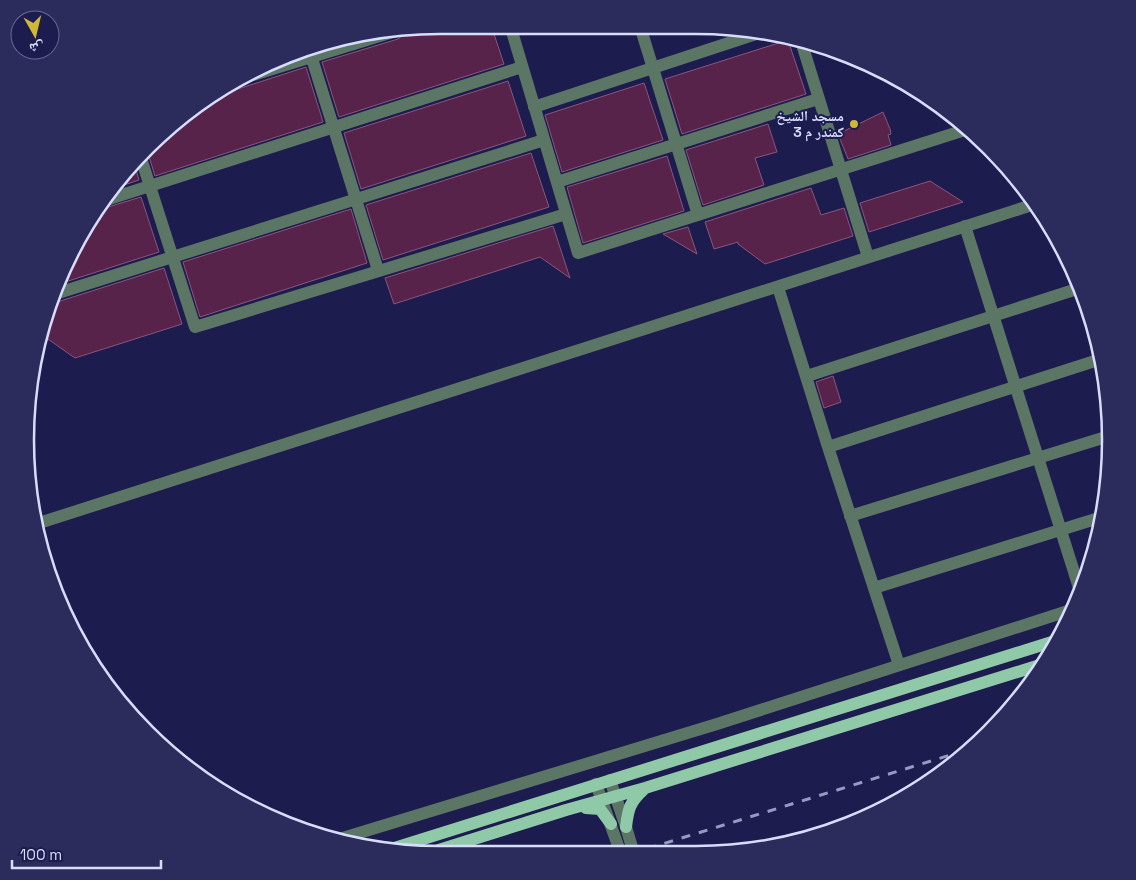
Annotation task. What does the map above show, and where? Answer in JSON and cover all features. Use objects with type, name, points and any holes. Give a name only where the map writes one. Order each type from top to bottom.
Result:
[{"type":"main road","points":[[406,844],[1048,643]]},
{"type":"main road","points":[[451,846],[1033,667]]},
{"type":"main road","points":[[626,827],[628,812],[634,798],[645,788]]},
{"type":"main road","points":[[566,810],[600,809],[611,824]]},
{"type":"street","points":[[513,34],[578,253],[960,132]]},
{"type":"street","points":[[642,34],[698,215]]},
{"type":"street","points":[[534,107],[747,37]]},
{"type":"street","points":[[803,49],[868,257]]},
{"type":"street","points":[[310,55],[378,270]]},
{"type":"street","points":[[115,197],[522,67]]},
{"type":"street","points":[[557,182],[818,99]]},
{"type":"street","points":[[62,292],[544,140]]},
{"type":"street","points":[[143,164],[174,256],[195,328],[378,270],[566,214]]},
{"type":"street","points":[[43,522],[1028,206]]},
{"type":"street","points":[[965,226],[1077,581]]},
{"type":"street","points":[[778,287],[899,665]]},
{"type":"street","points":[[807,376],[1073,290]]},
{"type":"street","points":[[828,447],[1094,362]]},
{"type":"street","points":[[850,516],[1102,438]]},
{"type":"street","points":[[874,588],[1094,520]]},
{"type":"street","points":[[351,836],[619,754],[1064,611]]},
{"type":"street","points":[[610,780],[632,846]]},
{"type":"street","points":[[596,784],[618,846]]},
{"type":"building","points":[[494,34],[504,64],[339,117],[322,62],[398,39],[402,36],[413,35]]},
{"type":"building","points":[[779,43],[790,45],[806,94],[682,134],[665,79]]},
{"type":"building","points":[[306,67],[323,122],[155,176],[149,157],[193,118],[233,91]]},
{"type":"building","points":[[508,81],[526,136],[361,189],[344,133]]},
{"type":"building","points":[[644,83],[663,140],[562,172],[545,115]]},
{"type":"building","points":[[883,112],[890,129],[891,134],[888,135],[891,145],[848,159],[838,134]]},
{"type":"building","points":[[768,124],[777,152],[755,158],[764,185],[703,205],[686,150]]},
{"type":"building","points":[[531,153],[549,207],[383,260],[366,205]]},
{"type":"building","points":[[667,156],[684,211],[583,243],[567,187]]},
{"type":"building","points":[[136,171],[139,180],[125,185]]},
{"type":"building","points":[[930,181],[963,202],[869,232],[860,203]]},
{"type":"building","points":[[811,188],[821,215],[844,208],[853,236],[765,264],[738,244],[738,242],[714,249],[705,222]]},
{"type":"building","points":[[141,197],[159,252],[66,282],[88,237],[107,207]]},
{"type":"building","points":[[351,209],[367,263],[200,317],[183,262]]},
{"type":"building","points":[[553,226],[570,278],[540,257],[394,304],[385,278]]},
{"type":"building","points":[[688,227],[697,254],[663,234]]},
{"type":"building","points":[[164,268],[182,324],[75,358],[47,339],[58,302]]},
{"type":"building","points":[[833,376],[841,402],[824,408],[816,382]]},
{"type":"railway","points":[[656,846],[952,754]]},
{"type":"place","name":"مسجد الشيخ كمندر م 3","points":[[854,124]]}]
